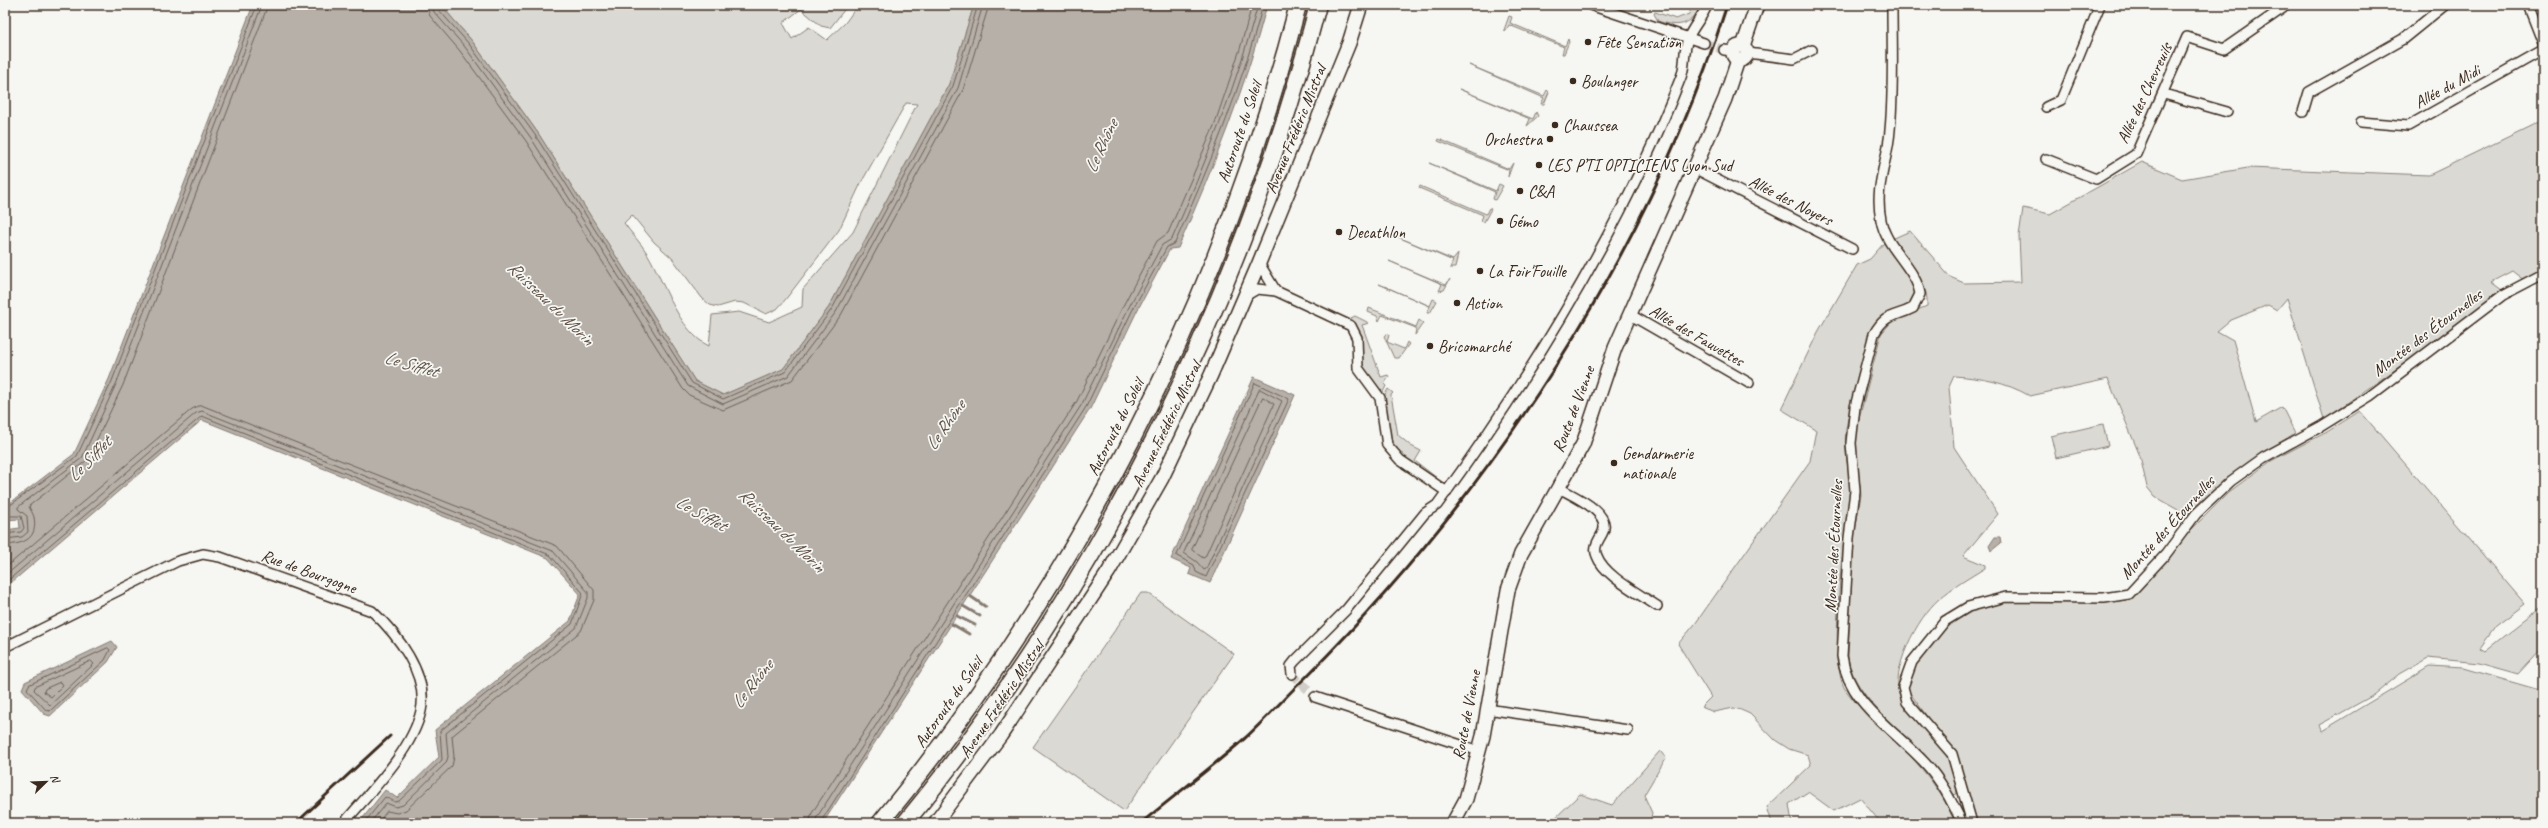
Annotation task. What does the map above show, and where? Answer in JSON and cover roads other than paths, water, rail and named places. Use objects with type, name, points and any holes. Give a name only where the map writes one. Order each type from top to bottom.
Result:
[{"type":"highway","name":"Autoroute du Soleil","points":[[880,823],[937,751],[1004,656],[1066,557],[1120,461],[1171,358],[1220,242],[1260,131],[1298,5]]},
{"type":"highway","points":[[905,823],[980,726],[1051,618],[1109,521],[1170,406],[1211,316],[1256,203],[1294,92],[1318,5]]},
{"type":"main road","name":"Avenue Frédéric Mistral","points":[[935,823],[1001,735],[1109,571],[1186,428],[1259,263],[1349,43],[1361,5]]},
{"type":"main road","name":"Route de Vienne","points":[[1453,823],[1466,799],[1479,751],[1508,590],[1521,554],[1583,444],[1615,348],[1725,99],[1737,52],[1757,5]]},
{"type":"street","points":[[1590,5],[1687,39],[1704,43]]},
{"type":"street","points":[[1292,674],[1291,666],[1295,661],[1346,610],[1425,513],[1437,505],[1447,492],[1505,406],[1567,307],[1622,209],[1682,75],[1687,39],[1703,15],[1707,5]]},
{"type":"street","name":"Montée des Étournelles","points":[[1892,5],[1890,131],[1879,183],[1880,219],[1887,238],[1918,283],[1920,294],[1913,308],[1891,314],[1880,323],[1874,334],[1855,407],[1850,443],[1855,491],[1849,538],[1842,656],[1844,668],[1853,691],[1936,776],[1962,823]]},
{"type":"street","points":[[2046,107],[2061,100],[2100,5]]},
{"type":"street","name":"Allée des Chevreuils","points":[[2046,159],[2096,179],[2136,154],[2164,94],[2187,37],[2224,49],[2283,8],[2284,5]]},
{"type":"street","points":[[2303,112],[2309,92],[2403,39],[2445,5]]},
{"type":"street","points":[[2528,5],[2543,43]]},
{"type":"street","points":[[1737,52],[1794,59],[1812,50]]},
{"type":"street","name":"Allée du Midi","points":[[2361,122],[2408,126],[2543,50]]},
{"type":"street","points":[[2164,94],[2227,112]]},
{"type":"street","name":"Allée des Noyers","points":[[1694,168],[1852,249]]},
{"type":"street","points":[[1259,263],[1276,291]]},
{"type":"street","name":"Montée des Étournelles","points":[[1972,823],[1952,754],[1907,702],[1903,687],[1912,662],[1945,621],[1968,607],[2006,597],[2104,598],[2129,594],[2166,554],[2196,514],[2231,481],[2263,458],[2320,427],[2370,396],[2503,295],[2543,274]]},
{"type":"street","points":[[1245,296],[1257,289],[1276,291],[1343,322],[1355,330],[1357,338],[1358,368],[1380,398],[1387,445],[1400,460],[1447,492]]},
{"type":"street","name":"Allée des Fauvettes","points":[[1629,314],[1749,383]]},
{"type":"street","points":[[1559,488],[1596,510],[1603,519],[1604,530],[1596,544],[1596,556],[1605,569],[1657,606]]},
{"type":"street","name":"Rue de Bourgogne","points":[[5,647],[178,561],[203,554],[234,561],[372,611],[385,623],[411,661],[420,683],[421,710],[412,733],[400,754],[344,823]]},
{"type":"street","points":[[1315,698],[1479,751]]},
{"type":"street","points":[[1487,709],[1628,730]]},
{"type":"water","points":[[253,5],[441,5],[472,41],[538,133],[695,381],[723,395],[783,369],[829,307],[949,84],[974,5],[1267,5],[1249,67],[1238,98],[1204,188],[1178,248],[1170,249],[1137,311],[1090,409],[823,823],[359,823],[385,790],[397,798],[439,757],[435,730],[570,621],[580,594],[548,558],[202,420],[5,588],[5,530],[20,528],[19,519],[5,520],[5,507],[74,454],[109,379]]},
{"type":"water","points":[[1254,377],[1295,395],[1210,583],[1189,574],[1191,568],[1171,559]]},
{"type":"water","points":[[1995,537],[2000,537],[2001,543],[1991,551],[1989,546]]},
{"type":"water","points":[[112,641],[117,647],[108,662],[50,716],[44,714],[22,689],[25,682]]},
{"type":"waterway","points":[[970,596],[986,607]]},
{"type":"waterway","points":[[963,606],[980,616]]},
{"type":"waterway","points":[[957,616],[975,625]]},
{"type":"waterway","points":[[952,624],[969,634]]},
{"type":"tunnel","points":[[1704,43],[1724,50]]},
{"type":"tunnel","points":[[1292,674],[1315,697]]},
{"type":"railway","points":[[1141,823],[1244,739],[1306,677],[1374,605],[1439,529],[1499,449],[1556,366],[1607,279],[1653,190],[1694,98],[1727,5]]},
{"type":"railway","points":[[296,823],[390,736]]},
{"type":"place","name":"Fête Sensation","points":[[1588,42]]},
{"type":"place","name":"Boulanger","points":[[1573,81]]},
{"type":"place","name":"Chaussea","points":[[1555,125]]},
{"type":"place","name":"Orchestra","points":[[1550,139]]},
{"type":"place","name":"LES P’TI OPTICIENS Lyon Sud","points":[[1539,165]]},
{"type":"place","name":"C&A","points":[[1520,191]]},
{"type":"place","name":"Gémo","points":[[1500,221]]},
{"type":"place","name":"Decathlon","points":[[1339,232]]},
{"type":"place","name":"La Foir'Fouille","points":[[1480,271]]},
{"type":"place","name":"Action","points":[[1457,303]]},
{"type":"place","name":"Bricomarché","points":[[1430,346]]},
{"type":"place","name":"Gendarmerie nationale","points":[[1614,463]]},
{"type":"water label","name":"Le Rhône","points":[[1101,146]]},
{"type":"water label","name":"Ruisseau du Morin","points":[[551,303]]},
{"type":"water label","name":"Le Sifflet","points":[[411,364]]},
{"type":"water label","name":"Le Rhône","points":[[945,425]]},
{"type":"water label","name":"Le Sifflet","points":[[89,459]]},
{"type":"water label","name":"Le Sifflet","points":[[701,513]]},
{"type":"water label","name":"Ruisseau du Morin","points":[[782,530]]},
{"type":"water label","name":"Le Rhône","points":[[752,684]]}]
